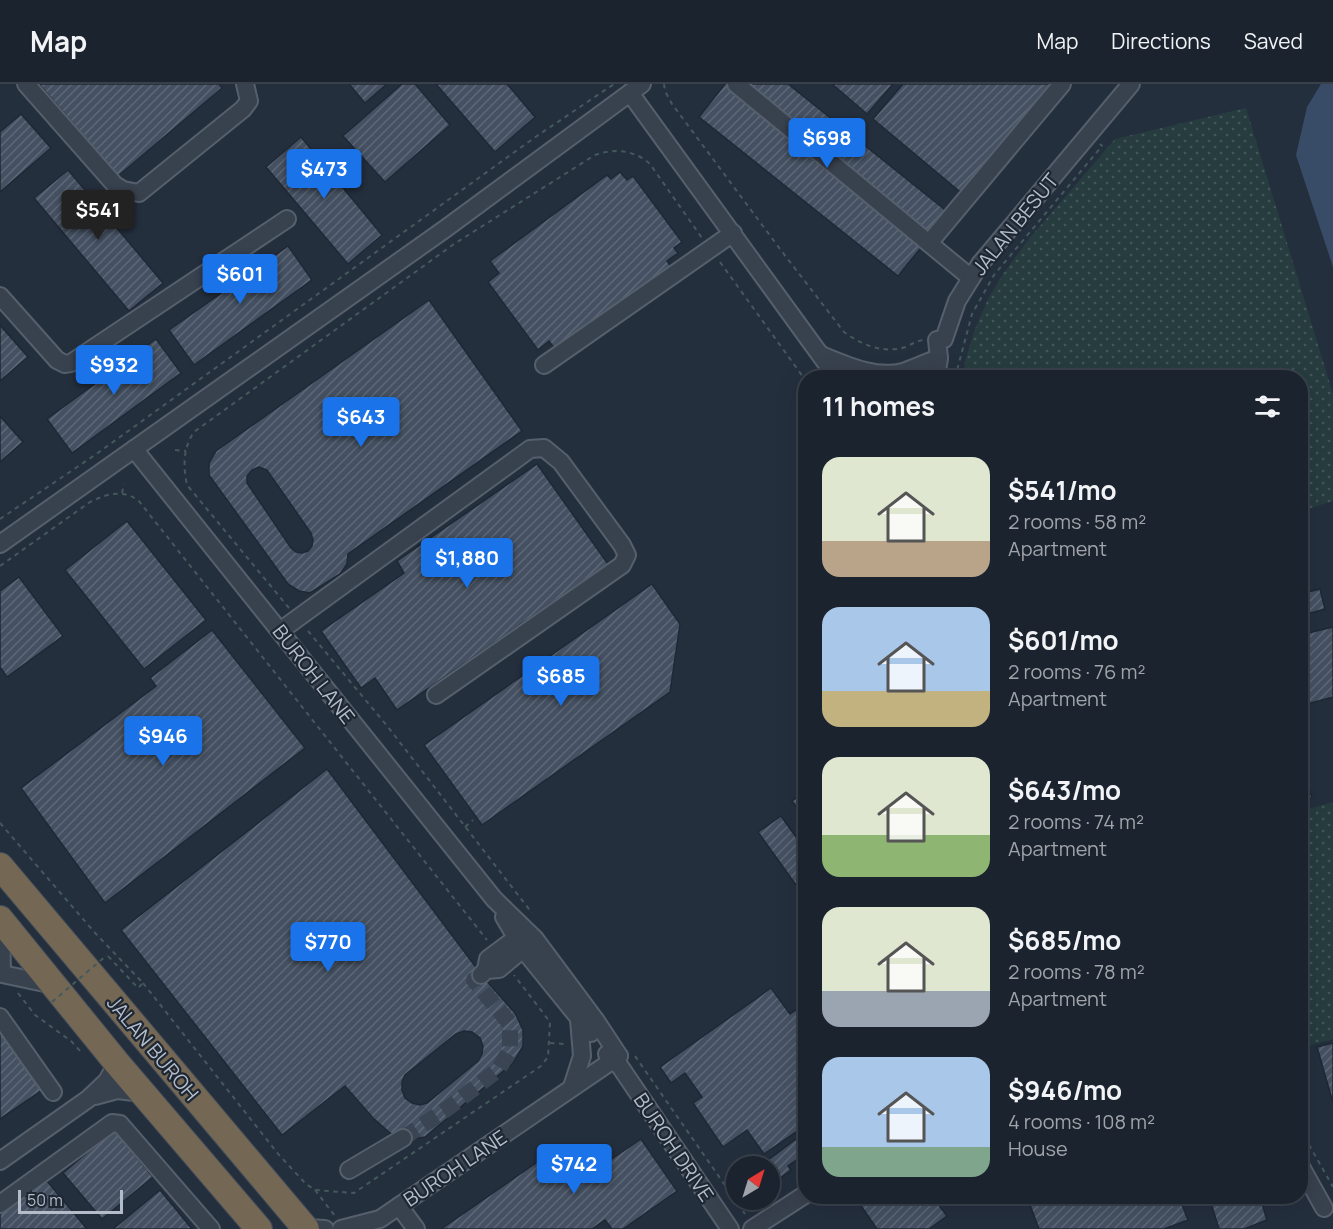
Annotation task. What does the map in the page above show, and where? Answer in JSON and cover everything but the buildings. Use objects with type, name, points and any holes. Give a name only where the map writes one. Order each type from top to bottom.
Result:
[{"type":"highway","name":"JALAN BUROH","points":[[1,865],[312,1229]]},
{"type":"highway","name":"JALAN BUROH","points":[[1,920],[53,994],[117,1063],[259,1229]]},
{"type":"street","points":[[26,84],[115,185],[123,190],[139,193],[243,109],[249,100],[245,84]]},
{"type":"street","points":[[736,84],[971,278]]},
{"type":"street","points":[[929,243],[1062,84]]},
{"type":"street","name":"JALAN BESUT","points":[[937,340],[944,339],[957,301],[971,278],[1010,227],[1131,84]]},
{"type":"street","points":[[0,544],[445,229],[636,88],[733,233],[831,370]]},
{"type":"street","points":[[0,296],[57,360],[64,364],[71,363],[287,219]]},
{"type":"street","points":[[544,365],[733,233]]},
{"type":"street","points":[[937,340],[939,358],[937,370]]},
{"type":"street","points":[[821,355],[855,370]]},
{"type":"street","points":[[907,370],[939,358]]},
{"type":"street","points":[[280,631],[530,449],[544,448],[561,462],[627,555],[622,565],[436,695]]},
{"type":"street","name":"BUROH LANE","points":[[134,449],[494,899],[525,942]]},
{"type":"street","points":[[1,920],[2,974],[53,994]]},
{"type":"street","points":[[484,973],[499,969],[501,958],[525,942]]},
{"type":"street","points":[[525,942],[579,1018],[582,1056],[572,1087]]},
{"type":"street","points":[[525,942],[589,1012],[620,1058]]},
{"type":"street","points":[[0,1017],[53,1092]]},
{"type":"street","name":"BUROH DRIVE","points":[[579,1018],[620,1058],[730,1229]]},
{"type":"street","name":"BUROH LANE","points":[[343,1229],[377,1224],[399,1206],[572,1087],[620,1058]]},
{"type":"street","points":[[0,1161],[88,1099],[107,1081],[117,1063]]},
{"type":"street","points":[[88,1099],[117,1090],[143,1093]]},
{"type":"street","points":[[0,1204],[112,1123],[120,1124],[212,1229]]},
{"type":"street","points":[[349,1170],[403,1138]]},
{"type":"street","points":[[1308,1179],[1324,1208]]},
{"type":"street","points":[[753,1228],[798,1199]]},
{"type":"street","points":[[399,1206],[416,1229]]},
{"type":"path","points":[[0,519],[151,415],[534,138],[614,84]]},
{"type":"path","points":[[664,84],[672,104],[844,332],[858,342],[891,350],[919,340],[937,340]]},
{"type":"path","points":[[957,370],[972,314],[994,275],[1102,146],[1090,134]]},
{"type":"path","points":[[535,917],[388,728],[187,485],[184,471],[188,441],[194,432],[413,272],[595,155],[608,150],[642,156],[650,164],[798,370]]},
{"type":"path","points":[[175,450],[186,451]]},
{"type":"path","points":[[122,493],[124,484]]},
{"type":"path","points":[[0,566],[90,502],[104,495],[122,493],[138,500],[550,1022],[548,1057],[541,1066],[354,1193],[315,1190]]},
{"type":"path","points":[[465,826],[473,820]]},
{"type":"path","points":[[0,823],[143,983],[279,1155],[306,1184],[315,1190],[343,1229]]},
{"type":"path","points":[[53,994],[107,955],[138,988],[143,983]]},
{"type":"path","points":[[2,974],[35,1015],[71,1041],[85,1057]]},
{"type":"path","points":[[620,1058],[753,1228]]},
{"type":"path","points":[[1308,1143],[1333,1187]]},
{"type":"green space","points":[[1246,108],[1333,394],[1333,501],[1308,509],[1308,370],[964,370],[975,329],[988,299],[1003,274],[1028,240],[1115,139]]},
{"type":"green space","points":[[1333,802],[1333,1039],[1308,1046],[1308,809]]},
{"type":"water","points":[[1321,84],[1333,84],[1333,267],[1296,155],[1307,107]]},
{"type":"tunnel","points":[[403,1138],[447,1109],[498,1070],[510,1050],[510,1024],[474,980],[481,975]]}]
